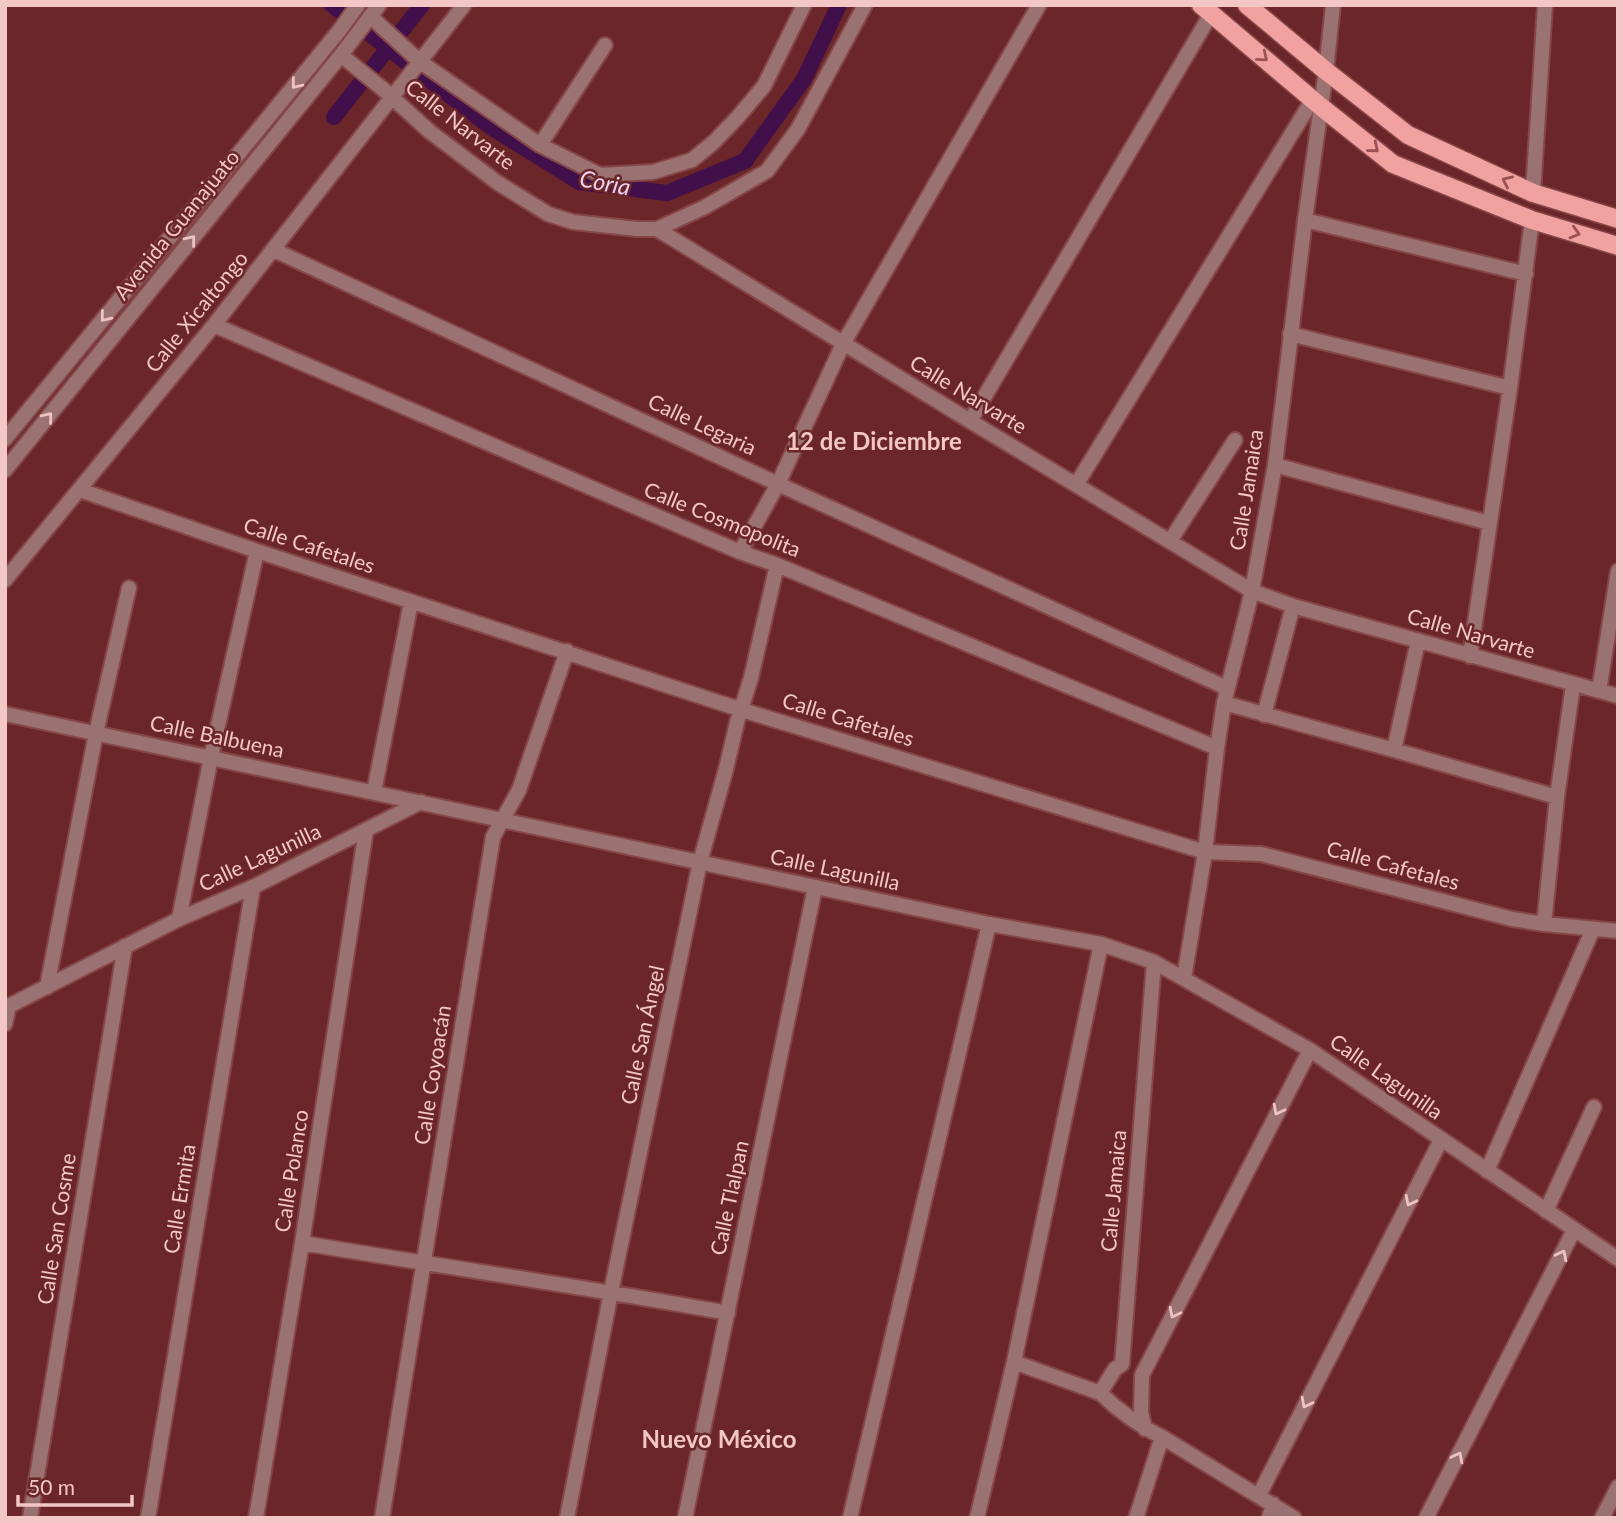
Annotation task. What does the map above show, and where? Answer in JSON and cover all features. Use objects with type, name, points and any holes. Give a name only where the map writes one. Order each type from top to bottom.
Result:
[{"type":"main road","points":[[1247,5],[1325,71],[1408,135],[1534,193],[1618,219]]},
{"type":"main road","points":[[1206,9],[1393,164],[1532,220],[1618,246]]},
{"type":"street","points":[[416,60],[464,5]]},
{"type":"street","name":"Calle Narvarte","points":[[372,15],[416,60],[540,145],[600,176],[653,172],[692,160],[714,142],[764,86],[804,5]]},
{"type":"street","points":[[657,229],[705,207],[767,171],[798,129],[865,5]]},
{"type":"street","points":[[740,552],[778,484],[843,344],[1039,5]]},
{"type":"street","name":"Calle Jamaica","points":[[1184,978],[1205,852],[1226,696],[1252,591],[1275,465],[1317,102],[1325,71],[1333,5]]},
{"type":"street","points":[[1534,193],[1545,5]]},
{"type":"street","name":"Avenida Guanajuato","points":[[5,439],[356,8]]},
{"type":"street","points":[[970,421],[1206,9]]},
{"type":"street","name":"Avenida Guanajuato","points":[[5,470],[372,15]]},
{"type":"street","points":[[540,145],[606,46]]},
{"type":"street","name":"Calle Narvarte","points":[[343,53],[429,131],[488,176],[548,214],[573,222],[657,229],[1252,591],[1293,607],[1618,696]]},
{"type":"street","name":"Calle Xicaltongo","points":[[5,580],[214,326],[416,60]]},
{"type":"street","points":[[1076,485],[1317,102]]},
{"type":"street","points":[[1305,220],[1526,274]]},
{"type":"street","points":[[1470,656],[1532,220]]},
{"type":"street","name":"Calle Legaria","points":[[274,250],[778,484],[1264,715],[1556,797]]},
{"type":"street","name":"Calle Cosmopolita","points":[[214,326],[740,552],[1217,748]]},
{"type":"street","points":[[1290,334],[1510,388]]},
{"type":"street","points":[[1170,541],[1235,440]]},
{"type":"street","points":[[1275,465],[1489,523]]},
{"type":"street","name":"Calle Cafetales","points":[[80,490],[742,710],[1205,852],[1261,854],[1512,919],[1618,931]]},
{"type":"street","points":[[178,919],[257,551]]},
{"type":"street","name":"Calle San Ángel","points":[[567,1518],[700,862],[751,678],[776,565]]},
{"type":"street","points":[[1599,691],[1618,571]]},
{"type":"street","points":[[47,986],[96,733],[130,588]]},
{"type":"street","points":[[374,792],[411,601]]},
{"type":"street","points":[[1264,715],[1293,607]]},
{"type":"street","points":[[1394,750],[1418,641]]},
{"type":"street","name":"Calle Coyoacán","points":[[382,1518],[493,837],[519,790],[567,651]]},
{"type":"street","points":[[1544,924],[1556,797],[1573,685]]},
{"type":"street","name":"Calle Balbuena","points":[[5,713],[421,802]]},
{"type":"street","name":"Calle Lagunilla","points":[[7,1007],[178,919],[253,887],[421,802],[989,925],[1101,944],[1154,962],[1310,1050],[1618,1259]]},
{"type":"street","name":"Calle Polanco","points":[[256,1518],[366,830]]},
{"type":"street","name":"Calle Ermita","points":[[148,1518],[253,887]]},
{"type":"street","name":"Calle Tlalpan","points":[[685,1518],[815,887]]},
{"type":"street","points":[[850,1518],[989,925]]},
{"type":"street","points":[[1487,1171],[1592,929]]},
{"type":"street","points":[[977,1518],[1014,1362],[1101,944]]},
{"type":"street","name":"Calle San Cosme","points":[[30,1518],[125,946]]},
{"type":"street","name":"Calle Jamaica","points":[[1122,1364],[1154,962]]},
{"type":"street","points":[[5,1024],[7,1007]]},
{"type":"street","points":[[1145,1429],[1141,1412],[1142,1376],[1310,1050]]},
{"type":"street","points":[[1546,1211],[1594,1107]]},
{"type":"street","points":[[1259,1495],[1441,1140]]},
{"type":"street","points":[[1426,1518],[1574,1230]]},
{"type":"street","points":[[302,1243],[611,1292],[727,1314]]},
{"type":"street","points":[[1014,1362],[1100,1393],[1145,1429],[1259,1495],[1271,1511],[1294,1518]]},
{"type":"street","points":[[1100,1393],[1115,1369],[1122,1364],[1137,1366],[1142,1376]]},
{"type":"street","points":[[1136,1518],[1162,1437]]},
{"type":"street","points":[[1602,1518],[1618,1487]]},
{"type":"waterway","name":"Coria","points":[[332,5],[489,126],[579,182],[667,193],[745,161],[804,79],[839,5]]},
{"type":"waterway","points":[[334,117],[422,5]]},
{"type":"district","name":"12 de Diciembre","points":[[874,442]]},
{"type":"district","name":"Nuevo México","points":[[719,1440]]}]
